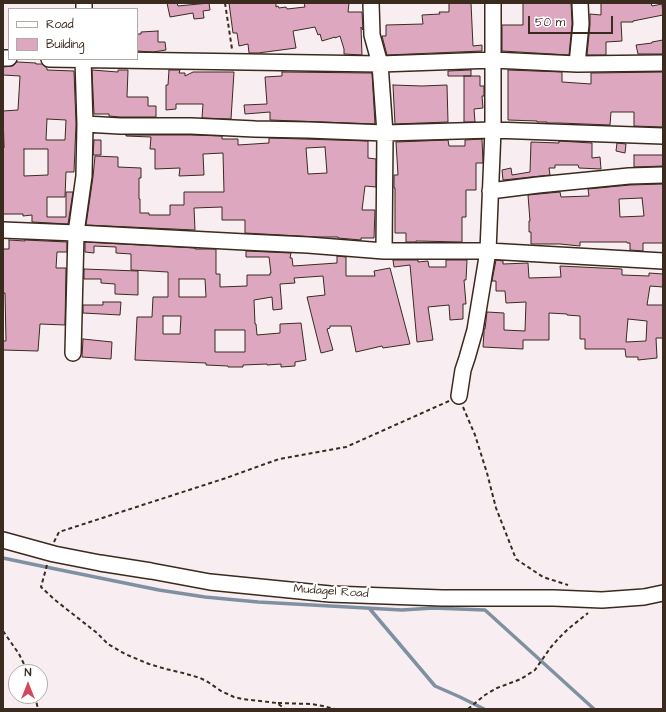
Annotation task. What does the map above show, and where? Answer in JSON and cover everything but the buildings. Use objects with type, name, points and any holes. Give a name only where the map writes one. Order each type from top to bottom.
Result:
[{"type":"street","points":[[371,3],[372,35],[380,64],[385,133],[384,252]]},
{"type":"street","points":[[459,396],[463,370],[475,330],[488,252],[492,130],[493,3]]},
{"type":"street","points":[[577,64],[581,24],[580,3]]},
{"type":"street","points":[[73,353],[76,233],[84,176],[85,124],[83,60]]},
{"type":"street","points":[[133,60],[380,64],[493,60],[577,64],[663,63]]},
{"type":"street","points":[[85,124],[385,133],[492,130],[663,136]]},
{"type":"street","points":[[490,191],[538,184],[615,177],[663,175]]},
{"type":"street","points":[[3,230],[308,245],[384,252],[488,252],[663,261]]},
{"type":"street","name":"Mudagel Road","points":[[3,540],[49,553],[210,582],[330,594],[442,598],[554,598],[602,600],[638,598],[663,593]]},
{"type":"path","points":[[225,3],[234,62]]},
{"type":"path","points":[[335,709],[312,704],[277,703],[234,697],[200,678],[183,672],[149,664],[125,654],[108,644],[97,633],[41,587],[49,553],[59,532],[226,478],[279,459],[346,447],[459,396],[475,435],[496,508],[516,559],[543,577],[569,585]]},
{"type":"path","points":[[468,709],[485,695],[497,688],[520,679],[535,670],[559,638],[602,600]]},
{"type":"path","points":[[3,631],[24,664]]},
{"type":"path","points":[[277,703],[286,709]]},
{"type":"waterway","points":[[3,558],[159,590],[205,597],[258,602],[402,610],[433,608],[485,610],[594,709]]},
{"type":"waterway","points":[[369,608],[435,686],[484,709]]}]
